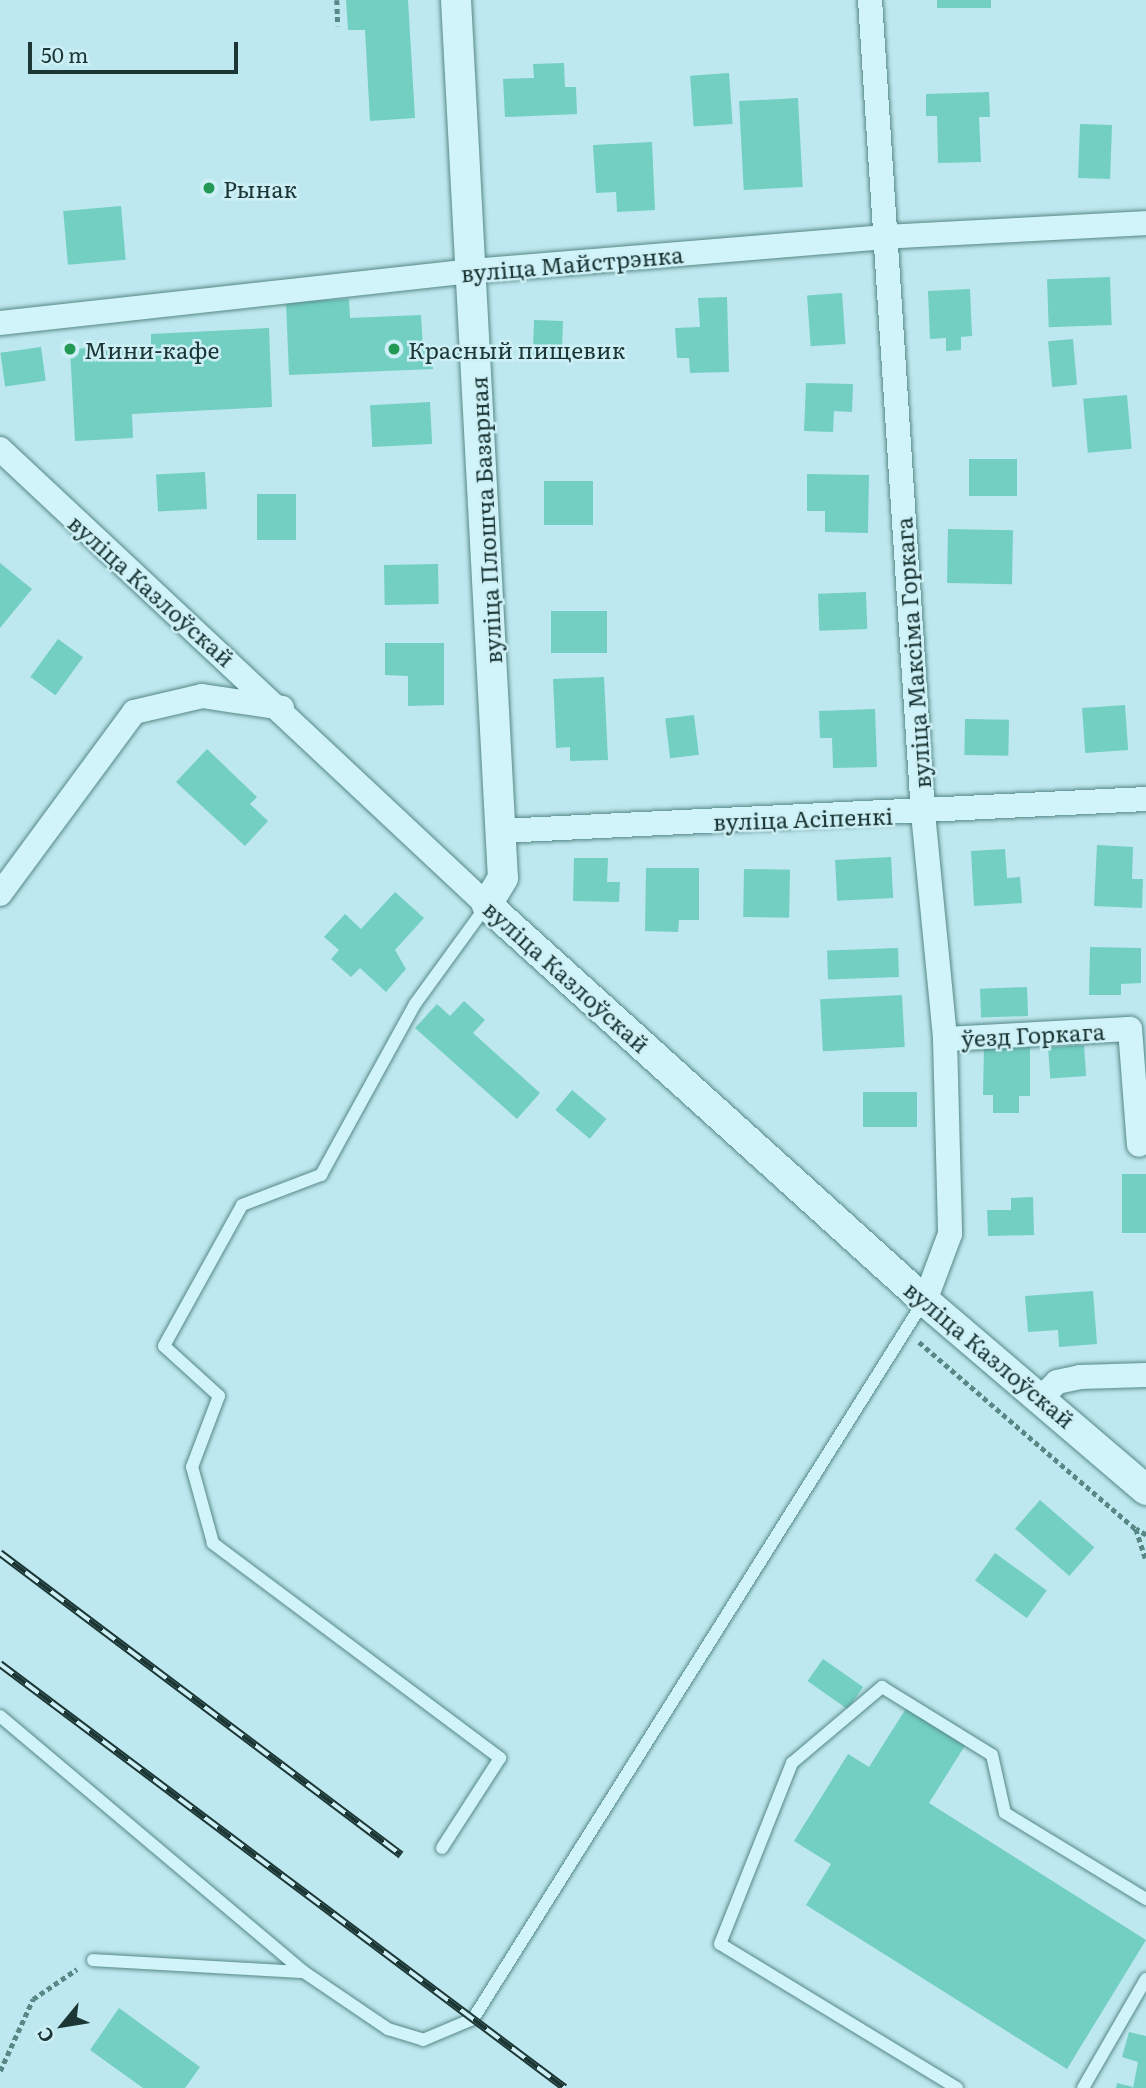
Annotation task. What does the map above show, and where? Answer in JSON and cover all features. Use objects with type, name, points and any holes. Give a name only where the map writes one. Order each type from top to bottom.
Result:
[{"type":"street","name":"вуліца Плошча Базарная","points":[[456,0],[503,878],[487,905]]},
{"type":"street","name":"вуліца Максіма Горкага","points":[[870,0],[883,237],[923,813],[945,1039],[950,1234],[925,1301]]},
{"type":"street","name":"вуліца Майстрэнка","points":[[0,323],[472,271],[883,237],[1146,223]]},
{"type":"street","name":"вуліца Казлоўскай","points":[[0,449],[282,708],[487,905],[925,1301],[1042,1397],[1146,1490]]},
{"type":"street","points":[[0,894],[134,712],[202,696],[282,708]]},
{"type":"street","name":"вуліца Асіпенкі","points":[[501,831],[923,813],[1146,799]]},
{"type":"street","name":"ўезд Горкага","points":[[945,1039],[1130,1029],[1139,1145]]},
{"type":"street","points":[[1042,1397],[1057,1382],[1080,1377],[1146,1375]]},
{"type":"lane","points":[[442,1848],[500,1758],[214,1543],[191,1466],[219,1396],[164,1346],[242,1205],[321,1175],[415,1004],[487,905]]},
{"type":"lane","points":[[0,1716],[304,1972],[388,2029],[423,2040],[472,2018],[800,1506],[903,1328],[925,1301]]},
{"type":"lane","points":[[957,2088],[720,1944],[792,1763],[882,1687],[992,1755],[1005,1814],[1146,1899]]},
{"type":"lane","points":[[93,1960],[304,1972]]},
{"type":"lane","points":[[1083,2088],[1146,1979]]},
{"type":"path","points":[[337,0],[338,26]]},
{"type":"path","points":[[903,1328],[1146,1535]]},
{"type":"path","points":[[1136,1529],[1146,1560]]},
{"type":"path","points":[[0,2071],[33,1998],[93,1960]]},
{"type":"building","points":[[346,0],[408,0],[415,118],[370,121],[365,30],[348,30]]},
{"type":"building","points":[[937,0],[991,0],[991,8],[937,8]]},
{"type":"building","points":[[564,63],[565,87],[576,87],[577,114],[505,117],[503,79],[534,78],[533,64]]},
{"type":"building","points":[[729,73],[733,124],[694,127],[690,76]]},
{"type":"building","points":[[989,92],[990,117],[979,117],[981,162],[938,163],[937,116],[926,116],[926,94]]},
{"type":"building","points":[[798,98],[803,187],[744,190],[739,101]]},
{"type":"building","points":[[1080,124],[1112,125],[1110,179],[1078,178]]},
{"type":"building","points":[[652,142],[655,210],[617,212],[616,192],[596,193],[593,145]]},
{"type":"building","points":[[121,206],[126,260],[68,265],[63,211]]},
{"type":"building","points":[[1110,277],[1112,325],[1049,327],[1047,279]]},
{"type":"building","points":[[970,289],[972,336],[961,337],[961,350],[946,351],[946,338],[930,339],[928,291]]},
{"type":"building","points":[[842,293],[846,344],[811,346],[807,295]]},
{"type":"building","points":[[727,297],[729,372],[690,373],[689,358],[677,358],[675,328],[700,327],[698,298]]},
{"type":"building","points":[[349,299],[350,318],[421,315],[423,347],[432,347],[433,369],[289,375],[286,302]]},
{"type":"building","points":[[534,320],[563,321],[562,356],[533,355]]},
{"type":"building","points":[[269,328],[272,407],[132,414],[133,438],[75,441],[70,349],[151,345],[151,334]]},
{"type":"building","points":[[1073,339],[1077,385],[1052,387],[1048,341]]},
{"type":"building","points":[[41,347],[46,381],[5,386],[0,353]]},
{"type":"building","points":[[806,383],[853,384],[852,412],[834,411],[833,432],[804,431]]},
{"type":"building","points":[[1127,395],[1132,449],[1088,453],[1083,399]]},
{"type":"building","points":[[430,402],[432,444],[372,447],[370,405]]},
{"type":"building","points":[[969,459],[1017,459],[1017,496],[969,496]]},
{"type":"building","points":[[205,472],[207,509],[158,512],[156,475]]},
{"type":"building","points":[[807,474],[869,475],[868,533],[825,532],[825,511],[807,511]]},
{"type":"building","points":[[544,481],[593,481],[593,525],[544,525]]},
{"type":"building","points":[[257,494],[296,494],[296,540],[257,540]]},
{"type":"building","points":[[948,529],[1013,530],[1012,584],[947,583]]},
{"type":"building","points":[[0,563],[32,589],[0,628]]},
{"type":"building","points":[[438,564],[439,604],[385,605],[384,565]]},
{"type":"building","points":[[866,592],[867,629],[819,631],[818,594]]},
{"type":"building","points":[[551,611],[607,611],[607,653],[551,653]]},
{"type":"building","points":[[58,639],[83,657],[55,695],[30,677]]},
{"type":"building","points":[[385,643],[444,643],[444,705],[408,706],[408,676],[385,675]]},
{"type":"building","points":[[604,677],[608,760],[570,761],[570,747],[556,748],[553,679]]},
{"type":"building","points":[[1125,705],[1128,750],[1085,753],[1082,708]]},
{"type":"building","points":[[875,709],[877,767],[833,768],[832,738],[820,738],[819,711]]},
{"type":"building","points":[[694,715],[699,755],[670,758],[665,719]]},
{"type":"building","points":[[965,719],[1009,720],[1008,756],[964,755]]},
{"type":"building","points":[[207,749],[257,797],[250,804],[268,821],[245,846],[176,782]]},
{"type":"building","points":[[1097,845],[1133,847],[1132,879],[1143,879],[1142,908],[1094,906]]},
{"type":"building","points":[[1005,849],[1007,878],[1020,877],[1022,903],[974,906],[971,851]]},
{"type":"building","points":[[891,857],[893,898],[837,901],[835,860]]},
{"type":"building","points":[[574,858],[608,858],[607,882],[620,882],[619,902],[573,901]]},
{"type":"building","points":[[646,868],[699,868],[699,920],[679,920],[678,932],[645,931]]},
{"type":"building","points":[[744,869],[790,870],[789,918],[743,917]]},
{"type":"building","points":[[395,892],[424,918],[395,950],[406,969],[386,992],[360,968],[351,977],[331,959],[339,950],[324,937],[345,914],[361,929]]},
{"type":"building","points":[[1090,947],[1141,948],[1141,983],[1121,984],[1121,995],[1089,995]]},
{"type":"building","points":[[898,948],[899,977],[828,979],[827,950]]},
{"type":"building","points":[[1027,987],[1028,1016],[981,1018],[980,989]]},
{"type":"building","points":[[902,995],[905,1047],[823,1051],[820,999]]},
{"type":"building","points":[[464,1001],[485,1020],[473,1033],[540,1093],[517,1119],[415,1028],[437,1004],[450,1016]]},
{"type":"building","points":[[1084,1045],[1086,1076],[1050,1078],[1048,1048]]},
{"type":"building","points":[[984,1047],[1030,1047],[1030,1096],[1019,1096],[1019,1113],[993,1113],[993,1095],[983,1095]]},
{"type":"building","points":[[572,1090],[606,1119],[590,1139],[555,1110]]},
{"type":"building","points":[[863,1092],[917,1092],[917,1127],[863,1127]]},
{"type":"building","points":[[1122,1174],[1146,1174],[1146,1233],[1122,1233]]},
{"type":"building","points":[[1033,1197],[1034,1235],[988,1236],[987,1210],[1011,1210],[1011,1198]]},
{"type":"building","points":[[1093,1291],[1097,1344],[1059,1347],[1058,1330],[1028,1332],[1025,1296]]},
{"type":"building","points":[[1040,1500],[1094,1547],[1069,1576],[1015,1529]]},
{"type":"building","points":[[995,1553],[1047,1591],[1027,1618],[975,1581]]},
{"type":"building","points":[[823,1659],[863,1687],[848,1709],[808,1681]]},
{"type":"building","points":[[907,1707],[966,1744],[929,1803],[1146,1940],[1067,2069],[806,1905],[831,1864],[794,1841],[848,1754],[869,1767]]},
{"type":"building","points":[[119,2008],[200,2067],[185,2088],[143,2088],[90,2050]]},
{"type":"building","points":[[1129,2032],[1146,2036],[1146,2088],[1133,2088],[1138,2062],[1122,2057]]},
{"type":"building","points":[[1117,2083],[1133,2087],[1116,2088]]},
{"type":"railway","points":[[0,1553],[401,1855]]},
{"type":"railway","points":[[0,1664],[565,2088]]},
{"type":"place","name":"Рынак","points":[[209,188]]},
{"type":"place","name":"Мини-кафе","points":[[70,349]]},
{"type":"place","name":"Красный пищевик","points":[[394,349]]}]
